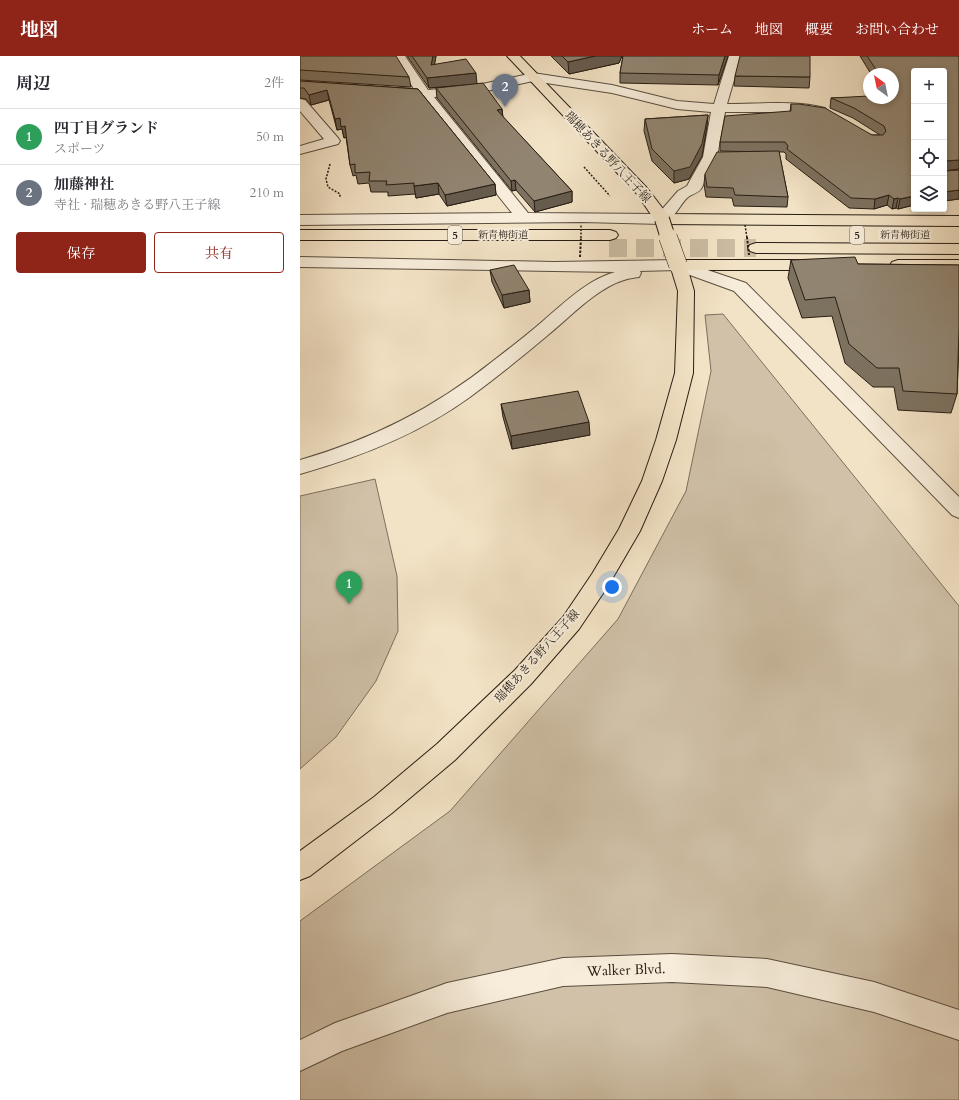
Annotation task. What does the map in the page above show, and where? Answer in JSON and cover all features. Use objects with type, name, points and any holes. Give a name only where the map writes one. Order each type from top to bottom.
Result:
[{"type":"main road","name":"瑞穂あきる野八王子線","points":[[300,867],[383,805],[446,752],[523,677],[571,623],[600,580],[629,531],[652,481],[666,440],[684,373],[686,291],[662,219],[642,191],[513,56]]},
{"type":"main road","points":[[662,219],[959,221]]},
{"type":"main road","name":"新青梅街道","points":[[300,235],[610,241],[300,247]]},
{"type":"main road","name":"新青梅街道","points":[[751,241],[959,235]]},
{"type":"main road","name":"新青梅街道","points":[[751,241],[959,249]]},
{"type":"main road","points":[[678,265],[834,265]]},
{"type":"main road","points":[[881,265],[959,265]]},
{"type":"street","points":[[399,56],[424,94],[524,218]]},
{"type":"street","points":[[300,220],[582,217],[662,219],[683,194],[693,189],[710,157],[719,108],[735,56]]},
{"type":"street","points":[[377,91],[424,94],[473,90],[533,77],[563,80],[612,89],[676,105],[719,108],[798,108],[827,112],[834,116]]},
{"type":"street","points":[[300,103],[333,140],[300,150]]},
{"type":"street","points":[[710,157],[725,157]]},
{"type":"street","points":[[300,262],[554,267],[678,265],[740,287],[959,510]]},
{"type":"street","points":[[300,467],[362,446],[433,412],[461,395],[516,353],[596,288],[617,276],[678,265]]},
{"type":"street","name":"Walker Blvd.","points":[[300,1056],[335,1038],[447,998],[563,972],[672,968],[767,973],[874,997],[959,1025]]},
{"type":"path","points":[[332,160],[326,179],[328,187],[340,194],[346,211],[359,219]]},
{"type":"path","points":[[582,163],[612,198]]},
{"type":"path","points":[[580,258],[581,225]]},
{"type":"shaded area","points":[[723,314],[959,606],[959,1100],[300,1100],[300,921],[450,811],[618,619],[686,491],[711,371],[705,315]]},
{"type":"shaded area","points":[[375,479],[397,576],[398,631],[376,681],[336,737],[300,769],[300,496]]},
{"type":"building","points":[[300,56],[396,56],[409,77],[300,70]]},
{"type":"building","points":[[412,56],[433,56],[431,65],[466,59],[476,73],[427,78]]},
{"type":"building","points":[[562,56],[595,56],[568,62]]},
{"type":"building","points":[[623,56],[725,56],[719,75],[620,73]]},
{"type":"building","points":[[740,56],[810,56],[810,77],[735,76]]},
{"type":"building","points":[[867,56],[959,57],[959,160],[947,161],[947,68],[911,68],[911,197],[894,199],[889,195],[875,199],[851,198],[787,149],[788,146],[785,142],[720,142],[725,116],[791,111],[791,104],[825,108],[872,135],[883,135],[886,131],[884,126],[854,108],[831,98],[863,96],[863,104],[899,104],[899,68],[875,68]]},
{"type":"building","points":[[300,81],[418,89],[495,184],[445,195],[438,183],[414,186],[414,183],[386,185],[387,181],[369,181],[370,172],[355,173],[355,164],[350,165],[345,126],[341,127],[340,118],[335,119],[327,90],[309,95],[304,88],[300,88]]},
{"type":"building","points":[[483,83],[502,109],[497,110],[572,191],[534,201],[515,180],[511,181],[436,88]]},
{"type":"building","points":[[708,115],[702,144],[690,167],[674,171],[652,149],[645,119]]},
{"type":"building","points":[[779,151],[788,197],[735,195],[733,188],[707,187],[705,174],[717,152]]},
{"type":"building","points":[[959,170],[959,190],[947,192],[947,171]]},
{"type":"building","points":[[855,257],[858,264],[959,265],[957,394],[903,391],[899,368],[877,368],[849,344],[835,297],[805,300],[791,260]]},
{"type":"building","points":[[514,265],[529,290],[502,295],[490,270]]},
{"type":"building","points":[[578,391],[589,422],[511,436],[501,404]]},
{"type":"tunnel","points":[[609,248],[756,248]]},
{"type":"place","name":"加藤神社","points":[[505,107]]},
{"type":"place","name":"四丁目グランド","points":[[349,604]]}]
